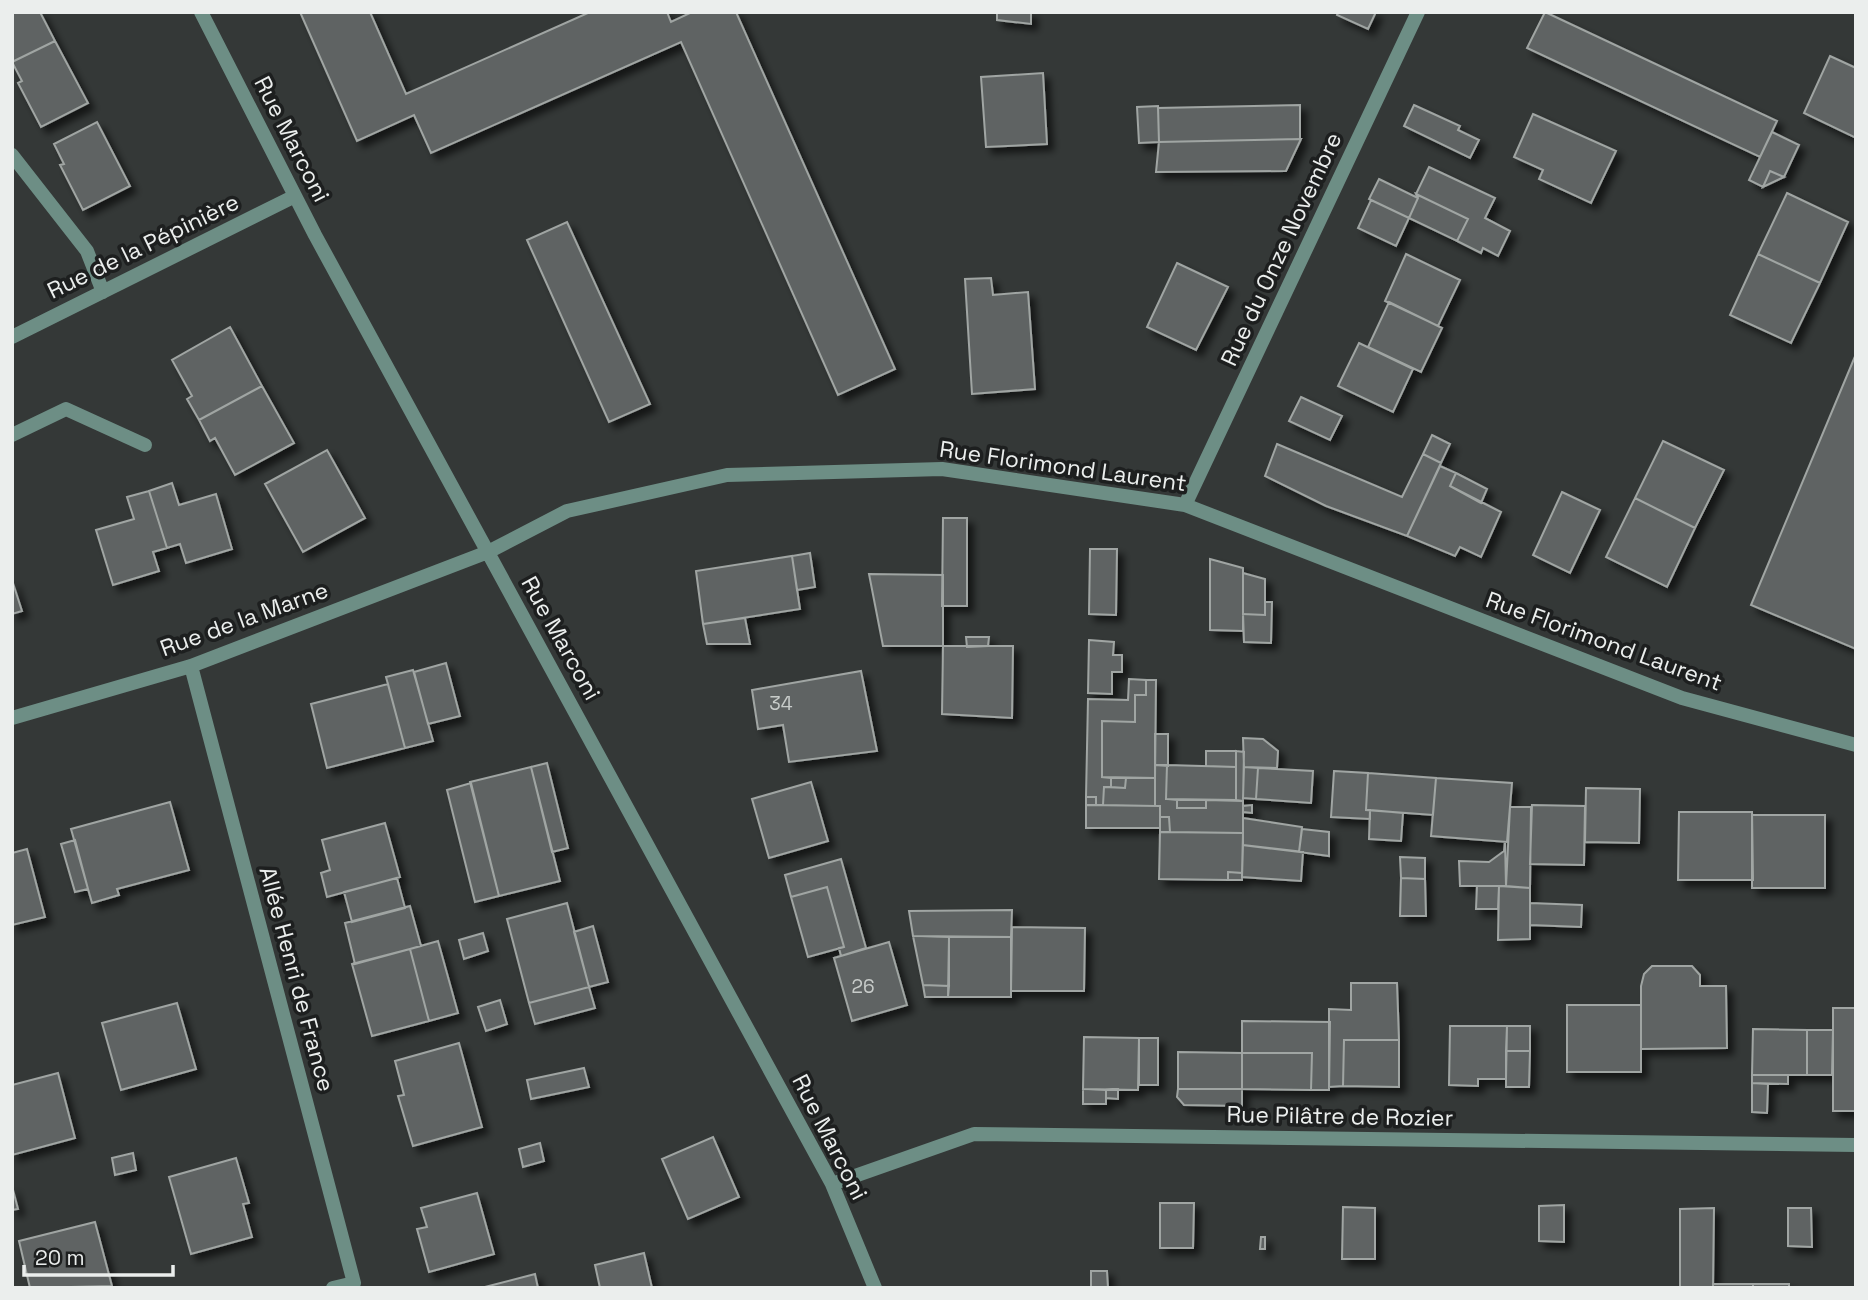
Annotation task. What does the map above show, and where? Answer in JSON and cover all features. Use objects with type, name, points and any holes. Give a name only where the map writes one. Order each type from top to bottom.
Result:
[{"type":"street","name":"Rue Marconi","points":[[201,12],[295,196],[832,1184],[875,1288]]},
{"type":"street","name":"Rue du Onze Novembre","points":[[1185,505],[1418,12]]},
{"type":"street","points":[[12,155],[87,251],[103,292]]},
{"type":"street","name":"Rue de la Pépinière","points":[[12,337],[295,196]]},
{"type":"street","points":[[12,435],[66,409],[145,445]]},
{"type":"street","name":"Rue Florimond Laurent","points":[[488,552],[566,511],[726,475],[942,469],[1185,505],[1682,698],[1856,745]]},
{"type":"street","name":"Rue de la Marne","points":[[12,718],[191,666],[488,552]]},
{"type":"street","name":"Allée Henri de France","points":[[191,666],[354,1283],[333,1288]]},
{"type":"street","name":"Rue Pilâtre de Rozier","points":[[832,1184],[974,1134],[1856,1145]]},
{"type":"building","points":[[12,12],[40,12],[55,41],[12,62]]},
{"type":"building","points":[[300,12],[370,12],[406,94],[590,12],[667,12],[671,22],[692,12],[736,12],[895,369],[838,395],[681,42],[431,153],[414,115],[357,141]]},
{"type":"building","points":[[997,12],[1031,12],[1031,24],[997,20]]},
{"type":"building","points":[[1338,12],[1376,12],[1368,29],[1337,15]]},
{"type":"building","points":[[1545,12],[1777,121],[1760,157],[1527,48]]},
{"type":"building","points":[[55,41],[88,103],[41,127],[18,83],[22,81],[12,62]]},
{"type":"building","points":[[1830,56],[1856,68],[1856,138],[1804,113]]},
{"type":"building","points":[[1043,73],[1047,144],[986,147],[981,77]]},
{"type":"building","points":[[1300,105],[1300,139],[1159,142],[1158,108]]},
{"type":"building","points":[[1414,105],[1460,126],[1458,130],[1479,140],[1470,158],[1404,126]]},
{"type":"building","points":[[1158,106],[1159,142],[1139,143],[1137,107]]},
{"type":"building","points":[[1533,114],[1616,151],[1591,203],[1539,179],[1543,170],[1514,157]]},
{"type":"building","points":[[97,122],[130,186],[83,210],[60,165],[64,164],[54,144]]},
{"type":"building","points":[[1772,132],[1799,145],[1784,177],[1770,171],[1763,187],[1749,180]]},
{"type":"building","points":[[1301,139],[1286,171],[1156,172],[1159,142]]},
{"type":"building","points":[[1429,167],[1495,198],[1485,218],[1510,231],[1498,256],[1483,248],[1481,253],[1457,241],[1468,219],[1416,194]]},
{"type":"building","points":[[1770,171],[1784,177],[1763,187]]},
{"type":"building","points":[[1379,179],[1418,198],[1409,218],[1369,199]]},
{"type":"building","points":[[1787,193],[1848,222],[1820,283],[1758,254]]},
{"type":"building","points":[[1416,194],[1468,219],[1457,241],[1409,218],[1418,198]]},
{"type":"building","points":[[1371,200],[1409,218],[1396,246],[1358,228]]},
{"type":"building","points":[[567,222],[650,404],[609,422],[527,240]]},
{"type":"building","points":[[1406,254],[1460,280],[1438,326],[1385,301]]},
{"type":"building","points":[[1758,254],[1820,283],[1791,343],[1730,315]]},
{"type":"building","points":[[1177,263],[1228,287],[1196,350],[1147,327]]},
{"type":"building","points":[[991,278],[993,295],[1028,292],[1035,389],[972,394],[965,279]]},
{"type":"building","points":[[1389,302],[1442,328],[1421,372],[1368,347]]},
{"type":"building","points":[[230,327],[262,386],[199,420],[187,399],[192,396],[172,360]]},
{"type":"building","points":[[1359,343],[1413,369],[1393,412],[1338,386]]},
{"type":"building","points":[[1856,354],[1856,649],[1751,605]]},
{"type":"building","points":[[262,386],[294,443],[235,475],[215,438],[210,441],[199,420]]},
{"type":"building","points":[[1301,397],[1342,416],[1330,440],[1289,421]]},
{"type":"building","points":[[1432,435],[1450,444],[1441,463],[1423,454]]},
{"type":"building","points":[[1663,441],[1724,470],[1695,528],[1635,498]]},
{"type":"building","points":[[1277,444],[1402,497],[1423,454],[1441,463],[1407,536],[1326,506],[1265,476]]},
{"type":"building","points":[[327,450],[365,518],[303,552],[265,484]]},
{"type":"building","points":[[1440,466],[1456,473],[1450,486],[1501,512],[1481,557],[1460,547],[1455,556],[1407,536]]},
{"type":"building","points":[[1456,473],[1487,489],[1481,503],[1450,486]]},
{"type":"building","points":[[172,483],[179,505],[216,494],[232,549],[186,563],[180,544],[167,548],[149,491]]},
{"type":"building","points":[[149,491],[167,548],[153,552],[159,571],[113,585],[96,530],[134,519],[127,497]]},
{"type":"building","points":[[1562,492],[1600,510],[1570,573],[1533,555]]},
{"type":"building","points":[[1635,498],[1695,528],[1667,587],[1606,557]]},
{"type":"building","points":[[943,518],[967,518],[967,606],[942,606]]},
{"type":"building","points":[[1090,549],[1117,549],[1116,615],[1089,614]]},
{"type":"building","points":[[810,553],[815,587],[797,590],[792,556]]},
{"type":"building","points":[[792,556],[800,609],[703,624],[696,571]]},
{"type":"building","points":[[1210,559],[1243,568],[1243,631],[1210,630]]},
{"type":"building","points":[[1243,573],[1265,579],[1265,615],[1243,614]]},
{"type":"building","points":[[869,574],[943,575],[943,646],[883,646]]},
{"type":"building","points":[[12,580],[22,611],[12,614]]},
{"type":"building","points":[[1265,602],[1272,602],[1271,643],[1244,642],[1243,614],[1265,615]]},
{"type":"building","points":[[745,618],[750,644],[707,644],[703,624]]},
{"type":"building","points":[[966,637],[989,637],[988,646],[967,647]]},
{"type":"building","points":[[1089,640],[1114,642],[1113,655],[1122,655],[1122,672],[1112,672],[1112,694],[1088,693]]},
{"type":"building","points":[[943,646],[1013,646],[1012,718],[942,714]]},
{"type":"building","points":[[446,663],[460,716],[428,724],[414,672]]},
{"type":"building","points":[[413,670],[433,741],[405,748],[386,677]]},
{"type":"building","points":[[861,671],[877,751],[789,762],[783,725],[758,729],[752,690]]},
{"type":"building","points":[[1129,679],[1146,680],[1146,695],[1135,695],[1135,722],[1102,721],[1102,777],[1111,778],[1111,787],[1104,787],[1103,805],[1096,805],[1096,797],[1086,797],[1088,699],[1128,700]]},
{"type":"building","points":[[1146,680],[1156,680],[1155,778],[1102,777],[1102,721],[1135,722],[1135,695],[1146,695]]},
{"type":"building","points":[[388,684],[405,748],[327,768],[311,704]]},
{"type":"building","points":[[1155,734],[1168,734],[1168,766],[1155,765]]},
{"type":"building","points":[[1243,738],[1263,739],[1278,751],[1277,768],[1244,767]]},
{"type":"building","points":[[1206,751],[1236,751],[1236,767],[1206,766]]},
{"type":"building","points":[[1236,751],[1244,752],[1243,801],[1236,800]]},
{"type":"building","points":[[547,763],[568,848],[552,852],[531,767]]},
{"type":"building","points":[[1155,765],[1167,765],[1166,799],[1177,800],[1177,808],[1206,808],[1206,800],[1243,801],[1243,833],[1170,832],[1169,817],[1160,817],[1160,806],[1155,806]]},
{"type":"building","points":[[1167,765],[1236,767],[1236,800],[1166,799]]},
{"type":"building","points":[[531,767],[560,881],[499,896],[470,782]]},
{"type":"building","points":[[1244,767],[1258,768],[1256,799],[1243,798]]},
{"type":"building","points":[[1258,768],[1313,771],[1311,803],[1256,799]]},
{"type":"building","points":[[1334,771],[1368,773],[1366,810],[1370,810],[1370,819],[1331,817]]},
{"type":"building","points":[[1368,773],[1436,778],[1433,815],[1366,810]]},
{"type":"building","points":[[1111,778],[1126,778],[1125,788],[1111,787]]},
{"type":"building","points":[[1126,778],[1155,778],[1155,806],[1103,805],[1104,787],[1125,788]]},
{"type":"building","points":[[1436,778],[1512,783],[1507,842],[1431,836]]},
{"type":"building","points":[[811,782],[828,841],[769,858],[752,799]]},
{"type":"building","points":[[471,783],[499,896],[475,902],[447,790]]},
{"type":"building","points":[[1586,788],[1640,789],[1639,843],[1585,842]]},
{"type":"building","points":[[1086,797],[1096,797],[1096,805],[1086,805]]},
{"type":"building","points":[[1177,800],[1206,800],[1206,808],[1177,808]]},
{"type":"building","points":[[170,802],[189,870],[117,889],[119,895],[92,903],[71,829]]},
{"type":"building","points":[[1086,805],[1160,806],[1160,828],[1086,828]]},
{"type":"building","points":[[1252,805],[1252,813],[1243,812],[1243,806]]},
{"type":"building","points":[[1532,805],[1585,806],[1584,865],[1530,864]]},
{"type":"building","points":[[1510,807],[1531,807],[1530,888],[1506,886]]},
{"type":"building","points":[[1370,810],[1403,813],[1401,841],[1369,839]]},
{"type":"building","points":[[1679,812],[1752,812],[1753,880],[1678,880]]},
{"type":"building","points":[[1752,815],[1825,815],[1825,888],[1752,888]]},
{"type":"building","points":[[1160,817],[1169,817],[1170,832],[1160,832]]},
{"type":"building","points":[[1243,818],[1302,827],[1299,852],[1243,845]]},
{"type":"building","points":[[385,823],[400,877],[327,897],[321,873],[330,870],[322,840]]},
{"type":"building","points":[[1302,829],[1329,832],[1329,856],[1299,852]]},
{"type":"building","points":[[1160,832],[1243,833],[1242,873],[1228,872],[1228,880],[1159,879]]},
{"type":"building","points":[[75,840],[88,889],[75,892],[61,844]]},
{"type":"building","points":[[1505,841],[1506,886],[1460,886],[1459,861],[1489,862],[1504,851]]},
{"type":"building","points":[[1243,845],[1303,852],[1301,881],[1242,877]]},
{"type":"building","points":[[27,849],[45,917],[12,925],[12,853]]},
{"type":"building","points":[[1400,857],[1425,858],[1425,879],[1401,878]]},
{"type":"building","points":[[841,859],[866,948],[841,956],[839,948],[844,947],[827,887],[791,897],[785,875]]},
{"type":"building","points":[[1228,872],[1242,873],[1242,880],[1228,880]]},
{"type":"building","points":[[397,878],[405,908],[352,922],[344,892]]},
{"type":"building","points":[[1401,878],[1425,879],[1426,916],[1400,916]]},
{"type":"building","points":[[1477,886],[1499,886],[1498,909],[1476,909]]},
{"type":"building","points":[[1499,886],[1530,888],[1530,939],[1498,940]]},
{"type":"building","points":[[827,887],[844,947],[808,957],[791,897]]},
{"type":"building","points":[[567,903],[589,987],[529,1003],[507,919]]},
{"type":"building","points":[[1530,903],[1582,905],[1581,927],[1530,925]]},
{"type":"building","points":[[410,906],[421,946],[355,964],[345,923]]},
{"type":"building","points":[[1012,910],[1011,937],[913,936],[909,911]]},
{"type":"building","points":[[593,926],[608,982],[589,987],[574,932]]},
{"type":"building","points":[[1012,927],[1085,928],[1084,991],[1011,991]]},
{"type":"building","points":[[483,933],[488,951],[464,959],[459,940]]},
{"type":"building","points":[[913,936],[949,937],[949,986],[923,985]]},
{"type":"building","points":[[949,937],[1011,937],[1011,997],[948,997]]},
{"type":"building","points":[[438,941],[458,1013],[429,1021],[410,949]]},
{"type":"building","points":[[889,942],[907,1005],[852,1021],[834,958]]},
{"type":"building","points":[[410,949],[429,1021],[372,1036],[352,964]]},
{"type":"building","points":[[1652,966],[1692,966],[1700,975],[1700,986],[1726,986],[1727,1048],[1641,1049],[1641,986],[1644,974]]},
{"type":"building","points":[[1351,983],[1397,983],[1399,1040],[1344,1040],[1343,1086],[1329,1087],[1329,1009],[1351,1010]]},
{"type":"building","points":[[923,985],[949,986],[948,997],[925,997]]},
{"type":"building","points":[[589,987],[595,1008],[535,1024],[529,1003]]},
{"type":"building","points":[[500,1000],[507,1024],[486,1031],[478,1007]]},
{"type":"building","points":[[177,1003],[196,1069],[121,1090],[102,1023]]},
{"type":"building","points":[[1567,1005],[1641,1005],[1641,1072],[1567,1072]]},
{"type":"building","points":[[1833,1008],[1856,1008],[1856,1111],[1833,1111]]},
{"type":"building","points":[[1242,1021],[1330,1022],[1329,1090],[1311,1090],[1312,1053],[1242,1053]]},
{"type":"building","points":[[1450,1026],[1507,1026],[1506,1079],[1478,1079],[1478,1086],[1449,1085]]},
{"type":"building","points":[[1507,1026],[1530,1026],[1530,1051],[1506,1051]]},
{"type":"building","points":[[1753,1029],[1807,1030],[1807,1075],[1752,1075]]},
{"type":"building","points":[[1807,1030],[1833,1030],[1832,1075],[1807,1075]]},
{"type":"building","points":[[1084,1037],[1139,1038],[1138,1090],[1083,1089]]},
{"type":"building","points":[[1139,1038],[1158,1038],[1158,1085],[1139,1085]]},
{"type":"building","points":[[1344,1040],[1399,1040],[1399,1087],[1343,1086]]},
{"type":"building","points":[[459,1043],[482,1127],[413,1146],[398,1096],[404,1095],[395,1061]]},
{"type":"building","points":[[1506,1051],[1530,1051],[1529,1087],[1506,1087]]},
{"type":"building","points":[[1178,1052],[1242,1053],[1242,1089],[1178,1089]]},
{"type":"building","points":[[1242,1053],[1312,1053],[1311,1090],[1242,1089]]},
{"type":"building","points":[[584,1068],[589,1087],[531,1099],[527,1080]]},
{"type":"building","points":[[58,1073],[75,1138],[12,1155],[12,1085]]},
{"type":"building","points":[[1752,1075],[1788,1075],[1788,1084],[1752,1083]]},
{"type":"building","points":[[1752,1083],[1768,1084],[1767,1113],[1752,1112]]},
{"type":"building","points":[[1083,1089],[1106,1090],[1106,1104],[1083,1104]]},
{"type":"building","points":[[1118,1089],[1118,1099],[1106,1098],[1106,1090]]},
{"type":"building","points":[[1178,1089],[1242,1089],[1242,1106],[1184,1105],[1177,1097]]},
{"type":"building","points":[[713,1137],[739,1197],[688,1219],[662,1159]]},
{"type":"building","points":[[540,1143],[544,1161],[523,1167],[519,1149]]},
{"type":"building","points":[[133,1153],[136,1170],[115,1175],[112,1158]]},
{"type":"building","points":[[236,1158],[249,1203],[243,1204],[252,1237],[191,1254],[169,1177]]},
{"type":"building","points":[[12,1186],[18,1209],[12,1210]]},
{"type":"building","points":[[477,1193],[494,1254],[429,1272],[417,1229],[427,1227],[421,1208]]},
{"type":"building","points":[[1160,1203],[1194,1203],[1193,1248],[1160,1248]]},
{"type":"building","points":[[1564,1205],[1564,1242],[1539,1241],[1539,1206]]},
{"type":"building","points":[[1343,1207],[1375,1208],[1375,1259],[1342,1259]]},
{"type":"building","points":[[1714,1208],[1713,1288],[1680,1288],[1680,1209]]},
{"type":"building","points":[[1788,1208],[1811,1208],[1812,1247],[1788,1246]]},
{"type":"building","points":[[95,1222],[112,1286],[30,1288],[19,1241]]},
{"type":"building","points":[[1261,1237],[1265,1237],[1265,1249],[1260,1249]]},
{"type":"building","points":[[644,1253],[652,1288],[600,1288],[595,1265]]},
{"type":"building","points":[[1091,1271],[1107,1271],[1108,1288],[1091,1288]]},
{"type":"building","points":[[535,1274],[538,1288],[481,1288]]},
{"type":"building","points":[[1713,1284],[1753,1284],[1753,1288],[1713,1288]]},
{"type":"building","points":[[1753,1284],[1789,1284],[1789,1288],[1753,1288]]}]
